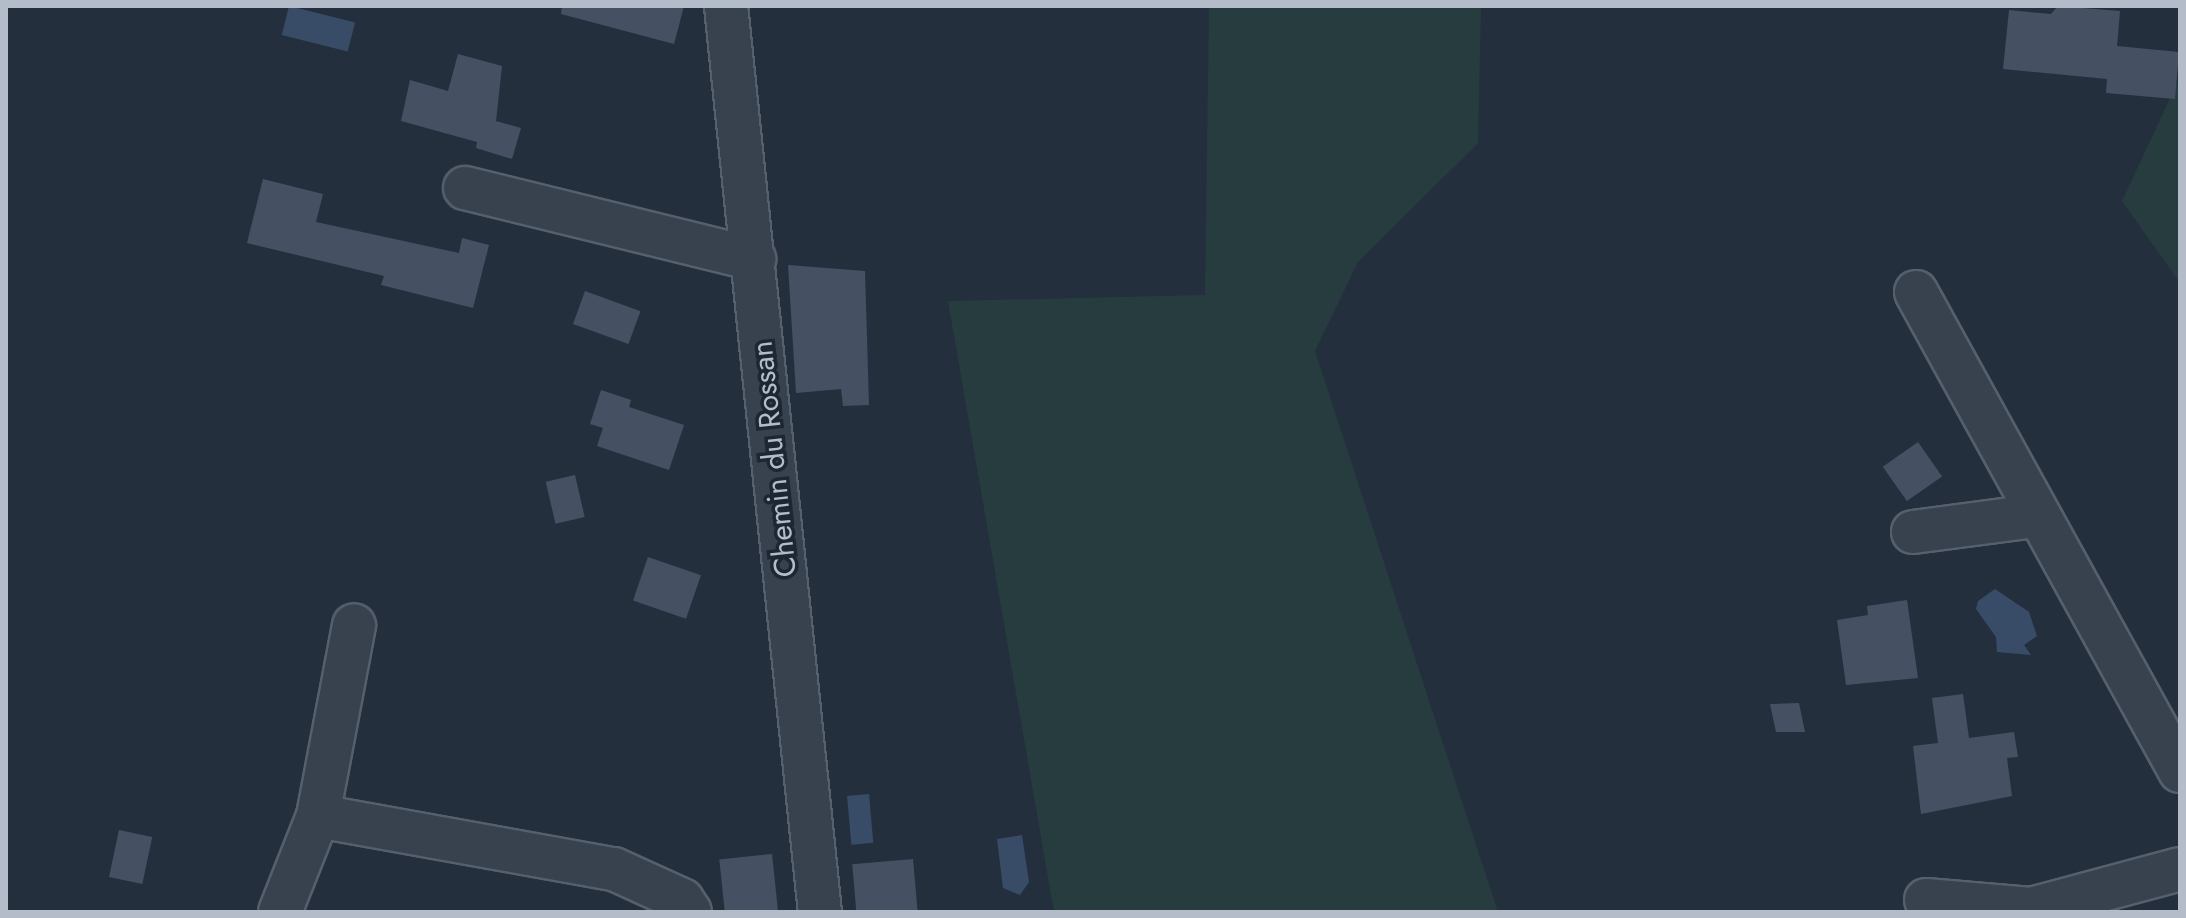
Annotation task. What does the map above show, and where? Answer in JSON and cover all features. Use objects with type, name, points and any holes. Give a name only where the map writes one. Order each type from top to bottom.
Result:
[{"type":"street","name":"Chemin du Rossan","points":[[726,6],[820,912]]},
{"type":"street","points":[[465,188],[754,259]]},
{"type":"street","points":[[1916,292],[2035,516],[2180,771]]},
{"type":"street","points":[[1913,532],[2035,516]]},
{"type":"street","points":[[280,912],[318,816],[354,625]]},
{"type":"street","points":[[318,816],[614,869],[682,900],[690,912]]},
{"type":"street","points":[[1926,900],[2031,909],[2180,869]]},
{"type":"green space","points":[[1209,6],[1481,6],[1478,143],[1358,262],[1315,351],[1498,912],[1054,912],[948,301],[1205,295]]},
{"type":"green space","points":[[2180,77],[2180,283],[2122,201]]},
{"type":"water","points":[[289,6],[355,22],[348,52],[282,35]]},
{"type":"water","points":[[1995,589],[2029,612],[2037,636],[2024,645],[2031,655],[1997,652],[1996,637],[1976,609],[1978,601]]},
{"type":"water","points":[[869,794],[873,843],[851,845],[847,796]]},
{"type":"water","points":[[1022,835],[1029,882],[1020,895],[1003,888],[997,839]]},
{"type":"building","points":[[562,6],[684,6],[674,44],[561,14]]},
{"type":"building","points":[[2058,6],[2120,11],[2117,46],[2179,52],[2175,99],[2106,93],[2107,79],[2003,69],[2009,10],[2051,14]]},
{"type":"building","points":[[458,54],[502,66],[496,121],[521,128],[512,159],[476,148],[477,142],[401,121],[410,80],[448,91]]},
{"type":"building","points":[[263,179],[323,194],[316,222],[459,253],[462,238],[489,245],[473,308],[381,285],[384,276],[247,243]]},
{"type":"building","points":[[788,265],[865,271],[869,405],[843,406],[841,389],[796,393]]},
{"type":"building","points":[[585,291],[640,311],[628,344],[573,324]]},
{"type":"building","points":[[601,390],[631,400],[629,407],[684,425],[669,470],[597,446],[603,428],[590,424]]},
{"type":"building","points":[[1918,442],[1942,476],[1907,501],[1883,467]]},
{"type":"building","points":[[575,475],[585,517],[555,524],[546,482]]},
{"type":"building","points":[[648,557],[701,575],[686,619],[633,600]]},
{"type":"building","points":[[1907,600],[1918,678],[1846,685],[1837,620],[1868,615],[1867,606]]},
{"type":"building","points":[[1963,694],[1969,738],[2014,732],[2018,757],[2007,758],[2012,796],[1921,814],[1913,746],[1938,743],[1932,698]]},
{"type":"building","points":[[1799,703],[1805,732],[1776,732],[1770,704]]},
{"type":"building","points":[[119,830],[152,837],[142,884],[109,877]]},
{"type":"building","points":[[772,854],[778,912],[725,912],[719,860]]},
{"type":"building","points":[[913,859],[918,912],[856,912],[852,864]]}]
